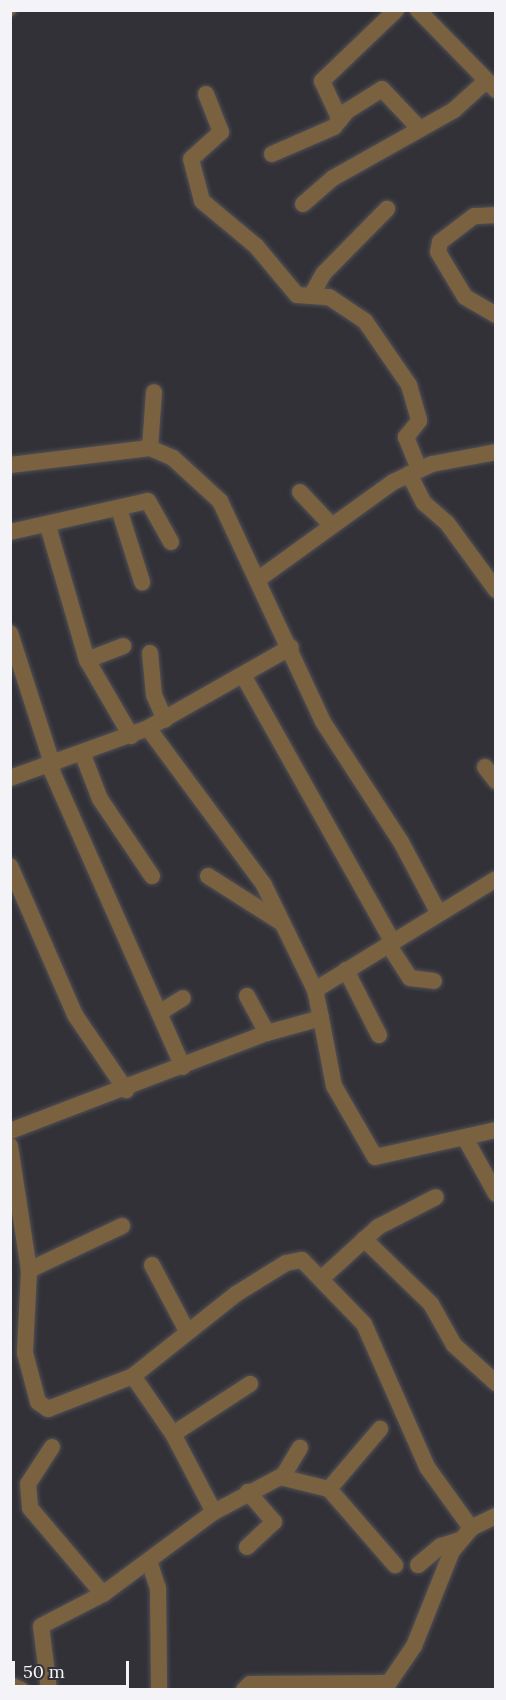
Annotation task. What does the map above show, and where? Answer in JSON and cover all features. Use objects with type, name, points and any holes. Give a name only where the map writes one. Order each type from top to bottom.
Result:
[{"type":"street","points":[[340,120],[322,81],[396,10]]},
{"type":"street","points":[[303,204],[333,178],[454,110],[491,86],[418,11]]},
{"type":"street","points":[[272,154],[340,120],[382,89],[420,129]]},
{"type":"street","points":[[206,94],[221,132],[191,159],[202,201],[256,246],[293,292],[329,297],[357,314],[393,358],[419,416],[406,437],[424,503],[447,523],[495,590]]},
{"type":"street","points":[[311,296],[324,273],[387,209]]},
{"type":"street","points":[[495,215],[474,216],[440,242],[438,252],[465,297],[495,315]]},
{"type":"street","points":[[150,448],[154,392]]},
{"type":"street","points":[[10,465],[150,448],[173,458],[220,501],[260,578],[323,722],[401,842],[438,912]]},
{"type":"street","points":[[260,578],[331,525],[414,471],[495,452]]},
{"type":"street","points":[[300,492],[331,525]]},
{"type":"street","points":[[10,532],[48,526],[151,502],[171,542]]},
{"type":"street","points":[[119,509],[142,582]]},
{"type":"street","points":[[48,526],[87,660],[132,736]]},
{"type":"street","points":[[10,633],[51,766],[183,1067]]},
{"type":"street","points":[[87,660],[123,646]]},
{"type":"street","points":[[10,778],[83,755],[132,736],[244,677],[291,647]]},
{"type":"street","points":[[150,653],[154,695],[165,720]]},
{"type":"street","points":[[244,677],[410,978],[424,984],[434,981]]},
{"type":"street","points":[[148,728],[264,885],[315,990],[334,1086],[375,1157],[495,1130]]},
{"type":"street","points":[[83,755],[100,799],[152,876]]},
{"type":"street","points":[[485,767],[495,781]]},
{"type":"street","points":[[10,866],[75,1016],[126,1090]]},
{"type":"street","points":[[208,876],[282,924]]},
{"type":"street","points":[[315,990],[438,912],[495,879]]},
{"type":"street","points":[[346,970],[379,1035]]},
{"type":"street","points":[[247,996],[267,1033]]},
{"type":"street","points":[[159,1013],[183,998]]},
{"type":"street","points":[[10,1131],[126,1090],[267,1033],[321,1018]]},
{"type":"street","points":[[465,1138],[495,1194]]},
{"type":"street","points":[[10,1146],[29,1270],[26,1353],[38,1402],[48,1409],[133,1376],[187,1331],[286,1263],[302,1260],[322,1278],[364,1324],[427,1467],[466,1534]]},
{"type":"street","points":[[322,1278],[364,1239],[436,1197]]},
{"type":"street","points":[[29,1270],[122,1226]]},
{"type":"street","points":[[364,1239],[431,1304],[454,1345],[495,1383]]},
{"type":"street","points":[[152,1265],[187,1331]]},
{"type":"street","points":[[133,1376],[173,1434],[214,1512]]},
{"type":"street","points":[[173,1434],[250,1384]]},
{"type":"street","points":[[327,1489],[380,1430]]},
{"type":"street","points":[[52,1447],[28,1484],[30,1509],[103,1594]]},
{"type":"street","points":[[49,1689],[41,1626],[103,1594],[150,1564],[214,1512],[248,1492],[283,1476],[300,1448]]},
{"type":"street","points":[[327,1489],[345,1463]]},
{"type":"street","points":[[283,1476],[327,1489],[395,1565]]},
{"type":"street","points":[[247,1547],[274,1522],[248,1492]]},
{"type":"street","points":[[418,1565],[441,1546],[495,1516]]},
{"type":"street","points":[[244,1689],[250,1684],[385,1686],[414,1646],[466,1534]]},
{"type":"street","points":[[150,1564],[158,1588],[159,1689]]},
{"type":"street","points":[[10,1685],[21,1689]]}]
